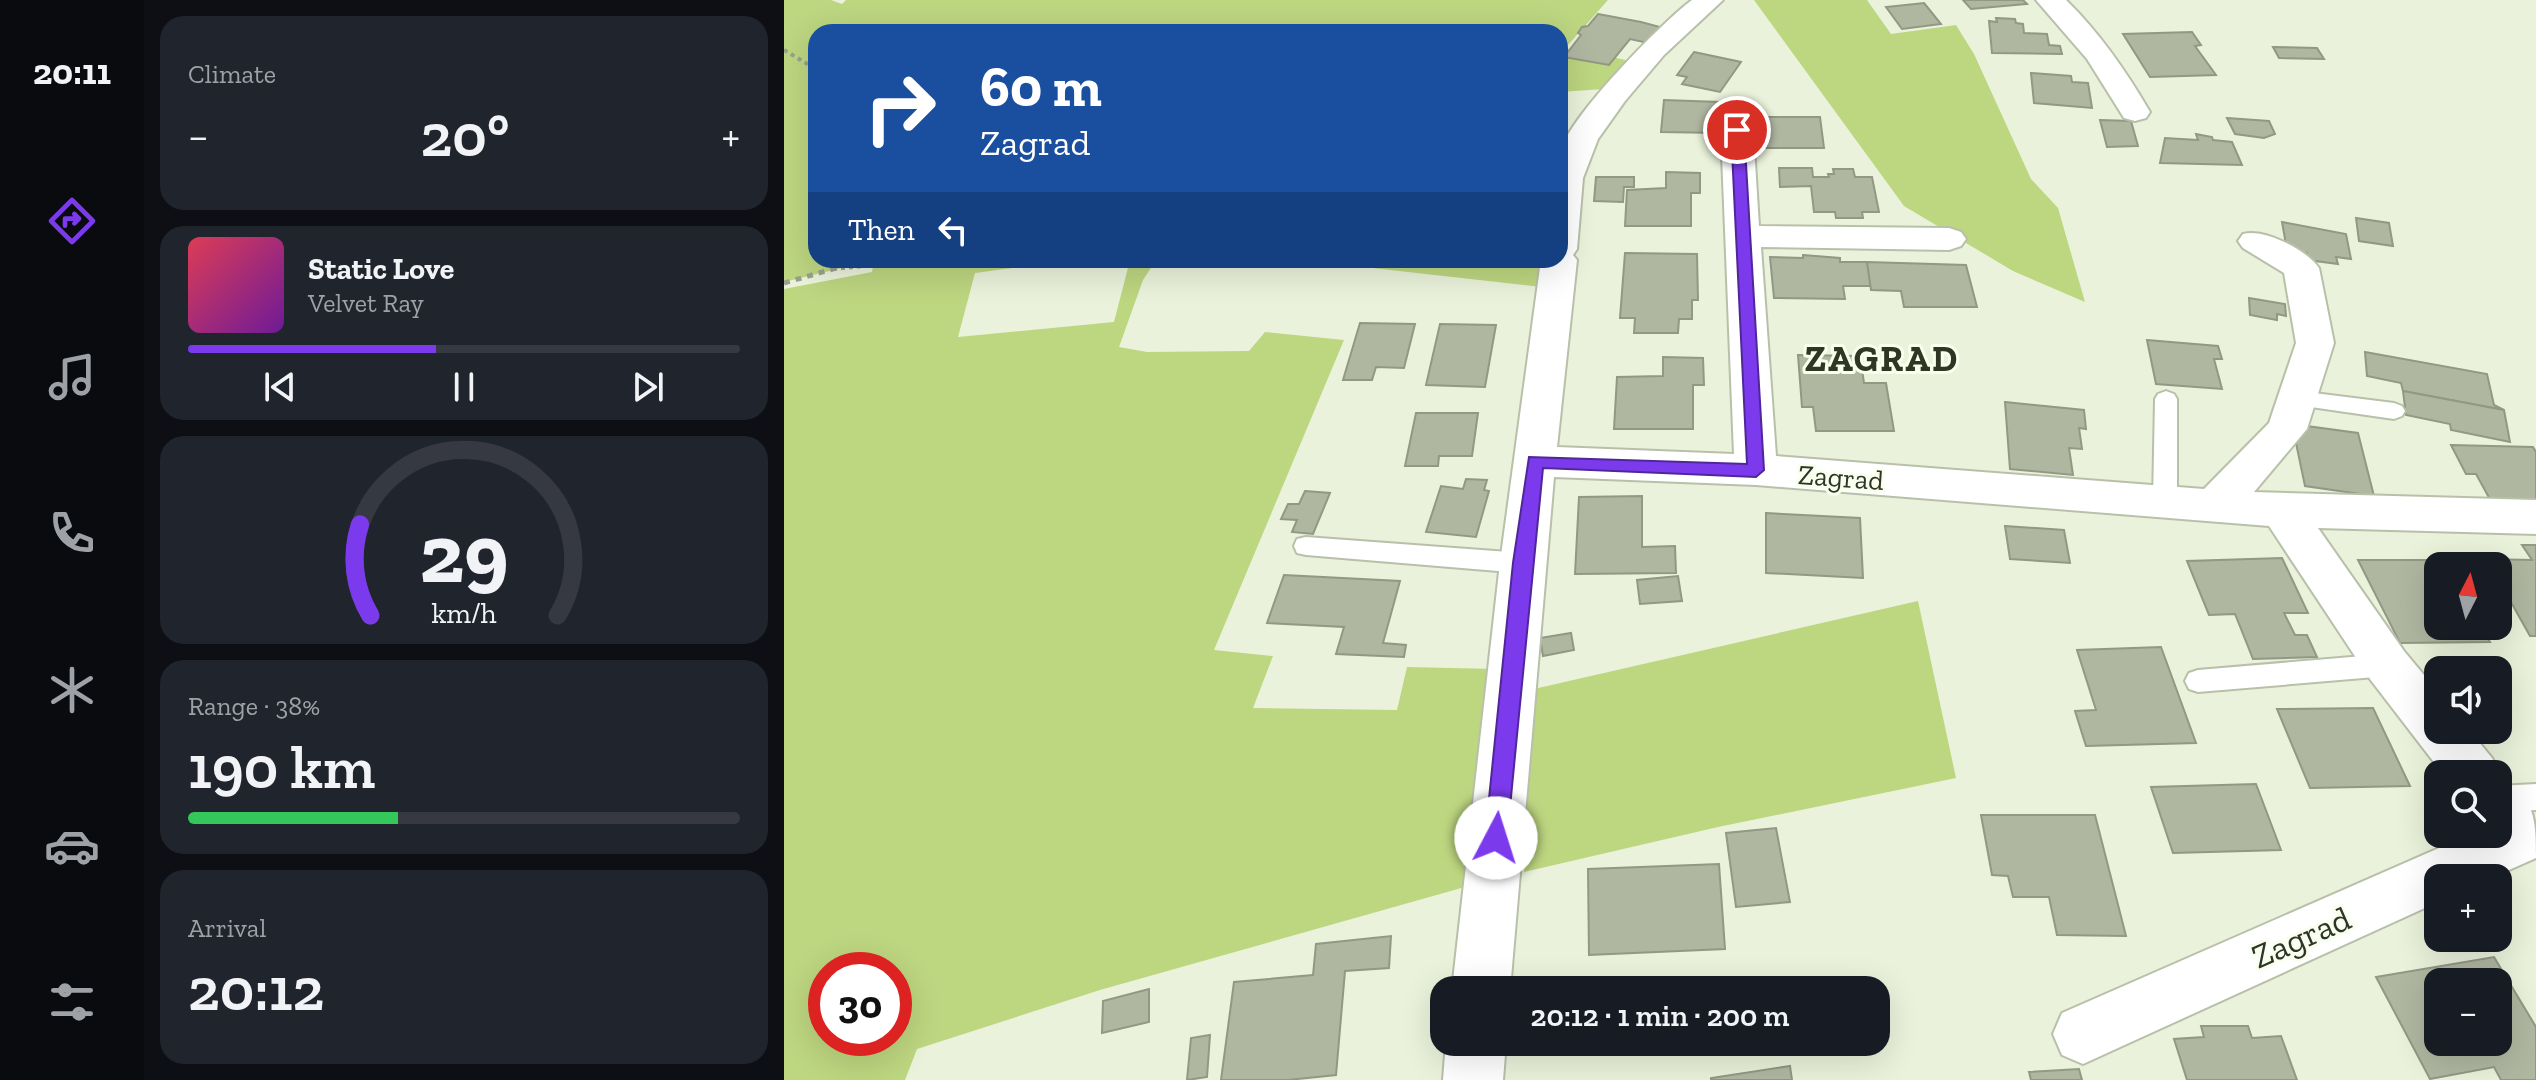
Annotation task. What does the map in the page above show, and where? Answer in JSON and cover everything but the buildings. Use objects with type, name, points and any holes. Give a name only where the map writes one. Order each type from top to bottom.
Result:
[{"type":"street","points":[[1568,193],[1573,158],[1614,95],[1689,13],[1709,0]]},
{"type":"street","points":[[2050,0],[2082,30],[2108,64],[2135,112]]},
{"type":"street","points":[[1737,130],[1756,470]]},
{"type":"street","points":[[1745,236],[1949,239]]},
{"type":"street","points":[[2213,506],[2250,471],[2287,429],[2315,343],[2301,268],[2255,241]]},
{"type":"street","points":[[1482,976],[1522,563],[1558,268]]},
{"type":"street","name":"Zagrad","points":[[1535,461],[1756,470],[2282,511],[2536,517]]},
{"type":"street","points":[[2282,511],[2387,665],[2424,712]]},
{"type":"street","points":[[2449,744],[2463,760]]},
{"type":"street","name":"Zagrad","points":[[2083,1034],[2517,821]]},
{"type":"street","points":[[1473,1080],[1475,1056]]},
{"type":"lane","points":[[2165,502],[2166,399]]},
{"type":"lane","points":[[2298,399],[2394,411]]},
{"type":"lane","points":[[1306,546],[1522,563]]},
{"type":"lane","points":[[2198,681],[2387,665]]},
{"type":"path","points":[[784,50],[808,64]]},
{"type":"path","points":[[784,283],[837,268]]},
{"type":"green space","points":[[784,0],[831,0],[842,4],[846,0],[1608,0],[1568,45],[1568,24],[808,24],[808,268],[842,268],[784,282]]},
{"type":"green space","points":[[1754,0],[1867,0],[1891,34],[1956,25],[1974,54],[2031,179],[2058,208],[2085,302],[2013,271],[1904,206]]},
{"type":"green space","points":[[1568,49],[1630,61],[1604,89],[1568,91]]},
{"type":"green space","points":[[873,268],[1012,268],[975,273],[958,337],[1114,322],[1128,268],[1151,268],[1143,280],[1119,347],[1147,352],[1249,351],[1265,332],[1344,340],[1214,650],[1273,656],[1253,708],[1397,710],[1407,667],[1495,669],[1472,885],[1100,990],[917,1049],[905,1080],[784,1080],[784,289],[872,272]]},
{"type":"green space","points":[[1372,268],[1543,268],[1541,287]]},
{"type":"green space","points":[[1918,601],[1956,778],[1718,827],[1524,872],[1534,689]]},
{"type":"district","name":"ZAGRAD","points":[[1882,358]]},
{"type":"route","points":[[1496,838],[1522,563],[1535,461],[1756,470],[1737,130]]}]
